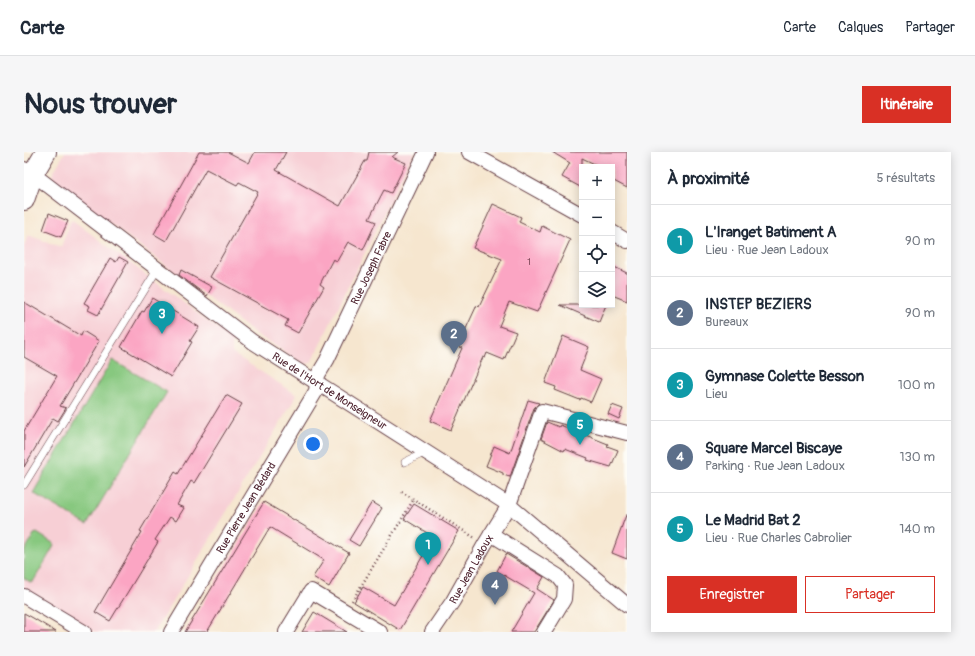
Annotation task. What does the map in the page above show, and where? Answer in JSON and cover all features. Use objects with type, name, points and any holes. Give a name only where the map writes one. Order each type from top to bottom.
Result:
[{"type":"street","points":[[24,200],[29,171],[46,152]]},
{"type":"street","name":"Rue Joseph Fabre","points":[[318,383],[318,375],[327,360],[426,152]]},
{"type":"street","points":[[469,152],[579,213]]},
{"type":"street","name":"Rue de l'Hort de Monseigneur","points":[[29,171],[253,342],[509,505],[627,605]]},
{"type":"street","points":[[615,234],[627,240]]},
{"type":"street","name":"Rue Pierre Jean Bédard","points":[[171,632],[316,390],[318,383]]},
{"type":"street","name":"Rue Jean Ladoux","points":[[432,632],[453,600],[509,505],[542,411],[627,433]]},
{"type":"street","points":[[488,539],[558,576],[565,585],[564,599],[544,632]]},
{"type":"street","points":[[286,632],[311,591],[380,632]]},
{"type":"street","points":[[24,596],[65,627],[84,632]]},
{"type":"lane","points":[[24,485],[157,270]]},
{"type":"lane","points":[[405,462],[426,452]]},
{"type":"path","points":[[402,492],[488,539]]},
{"type":"path","points":[[346,611],[414,499]]},
{"type":"shaded area","points":[[65,152],[414,152],[311,363],[304,364],[256,334],[54,181],[52,175]]},
{"type":"shaded area","points":[[71,219],[232,339],[232,353],[297,395],[154,632],[95,632],[24,589],[24,246],[28,235],[61,247]]},
{"type":"green space","points":[[112,360],[167,392],[87,525],[33,493]]},
{"type":"green space","points":[[37,533],[53,543],[54,546],[33,582],[30,582],[24,578],[24,552],[34,534]]},
{"type":"building","points":[[199,152],[228,152],[249,163],[255,152],[286,152],[276,170],[340,206],[365,161],[367,161],[369,152],[398,152],[392,157],[406,163],[391,193],[384,190],[369,219],[376,222],[363,250],[348,242],[337,261],[333,259],[320,284],[324,287],[298,333],[285,326],[288,320],[210,277],[258,192],[239,182],[237,185],[206,169],[166,241],[154,234]]},
{"type":"building","points":[[552,152],[627,152],[627,188],[615,182],[615,164],[595,164],[582,158],[582,164],[579,164],[579,186],[562,177],[570,163]]},
{"type":"building","points":[[493,204],[521,217],[519,222],[540,232],[542,226],[570,240],[537,312],[509,302],[499,326],[516,332],[504,360],[487,353],[485,358],[483,357],[451,430],[430,421],[462,348],[458,346],[477,305],[479,307],[502,259],[473,248]]},
{"type":"building","points":[[49,213],[68,221],[61,237],[43,230]]},
{"type":"building","points":[[119,257],[128,262],[98,315],[88,310],[90,306],[84,303],[110,258],[116,262]]},
{"type":"building","points":[[615,267],[627,273],[627,301],[615,296]]},
{"type":"building","points":[[181,270],[212,287],[207,296],[179,275]]},
{"type":"building","points":[[152,298],[199,327],[190,341],[192,342],[171,377],[121,347],[142,311],[144,312]]},
{"type":"building","points":[[24,302],[81,336],[83,331],[99,341],[60,406],[66,408],[58,421],[53,418],[24,467],[24,431],[57,376],[24,357]]},
{"type":"building","points":[[560,305],[579,305],[579,308],[605,308],[599,322]]},
{"type":"building","points":[[563,336],[589,347],[580,370],[601,379],[591,402],[581,398],[580,400],[555,390],[556,387],[545,383]]},
{"type":"building","points":[[226,395],[242,404],[194,483],[191,481],[177,505],[184,508],[176,521],[170,517],[155,540],[158,542],[110,621],[95,612],[175,472],[178,474]]},
{"type":"building","points":[[528,400],[539,403],[534,408],[510,477],[486,466],[494,446],[510,453]]},
{"type":"building","points":[[612,405],[623,409],[619,419],[608,414]]},
{"type":"building","points":[[547,422],[559,427],[560,425],[588,436],[608,444],[607,446],[618,450],[611,467],[587,460],[588,458],[565,449],[564,451],[541,439]]},
{"type":"building","points":[[264,502],[349,553],[329,587],[313,577],[324,560],[270,527],[207,632],[185,632]]},
{"type":"building","points":[[372,502],[382,508],[359,546],[349,540]]},
{"type":"building","points":[[414,504],[459,531],[400,630],[354,602],[363,587],[394,605],[434,537],[404,519]]},
{"type":"building","points":[[627,515],[627,559],[612,553]]},
{"type":"building","points":[[506,554],[544,577],[537,589],[554,600],[534,632],[511,632],[534,593],[497,571]]},
{"type":"building","points":[[314,612],[347,632],[302,632]]},
{"type":"building","points":[[24,613],[33,618],[56,632],[24,632]]},
{"type":"place","name":"Gymnase Colette Besson","points":[[162,334]]},
{"type":"place","name":"INSTEP BEZIERS","points":[[454,354]]},
{"type":"place","name":"Le Madrid Bat 2","points":[[580,445]]},
{"type":"place","name":"L'Iranget Batiment A","points":[[428,565]]},
{"type":"place","name":"Square Marcel Biscaye","points":[[495,605]]}]
